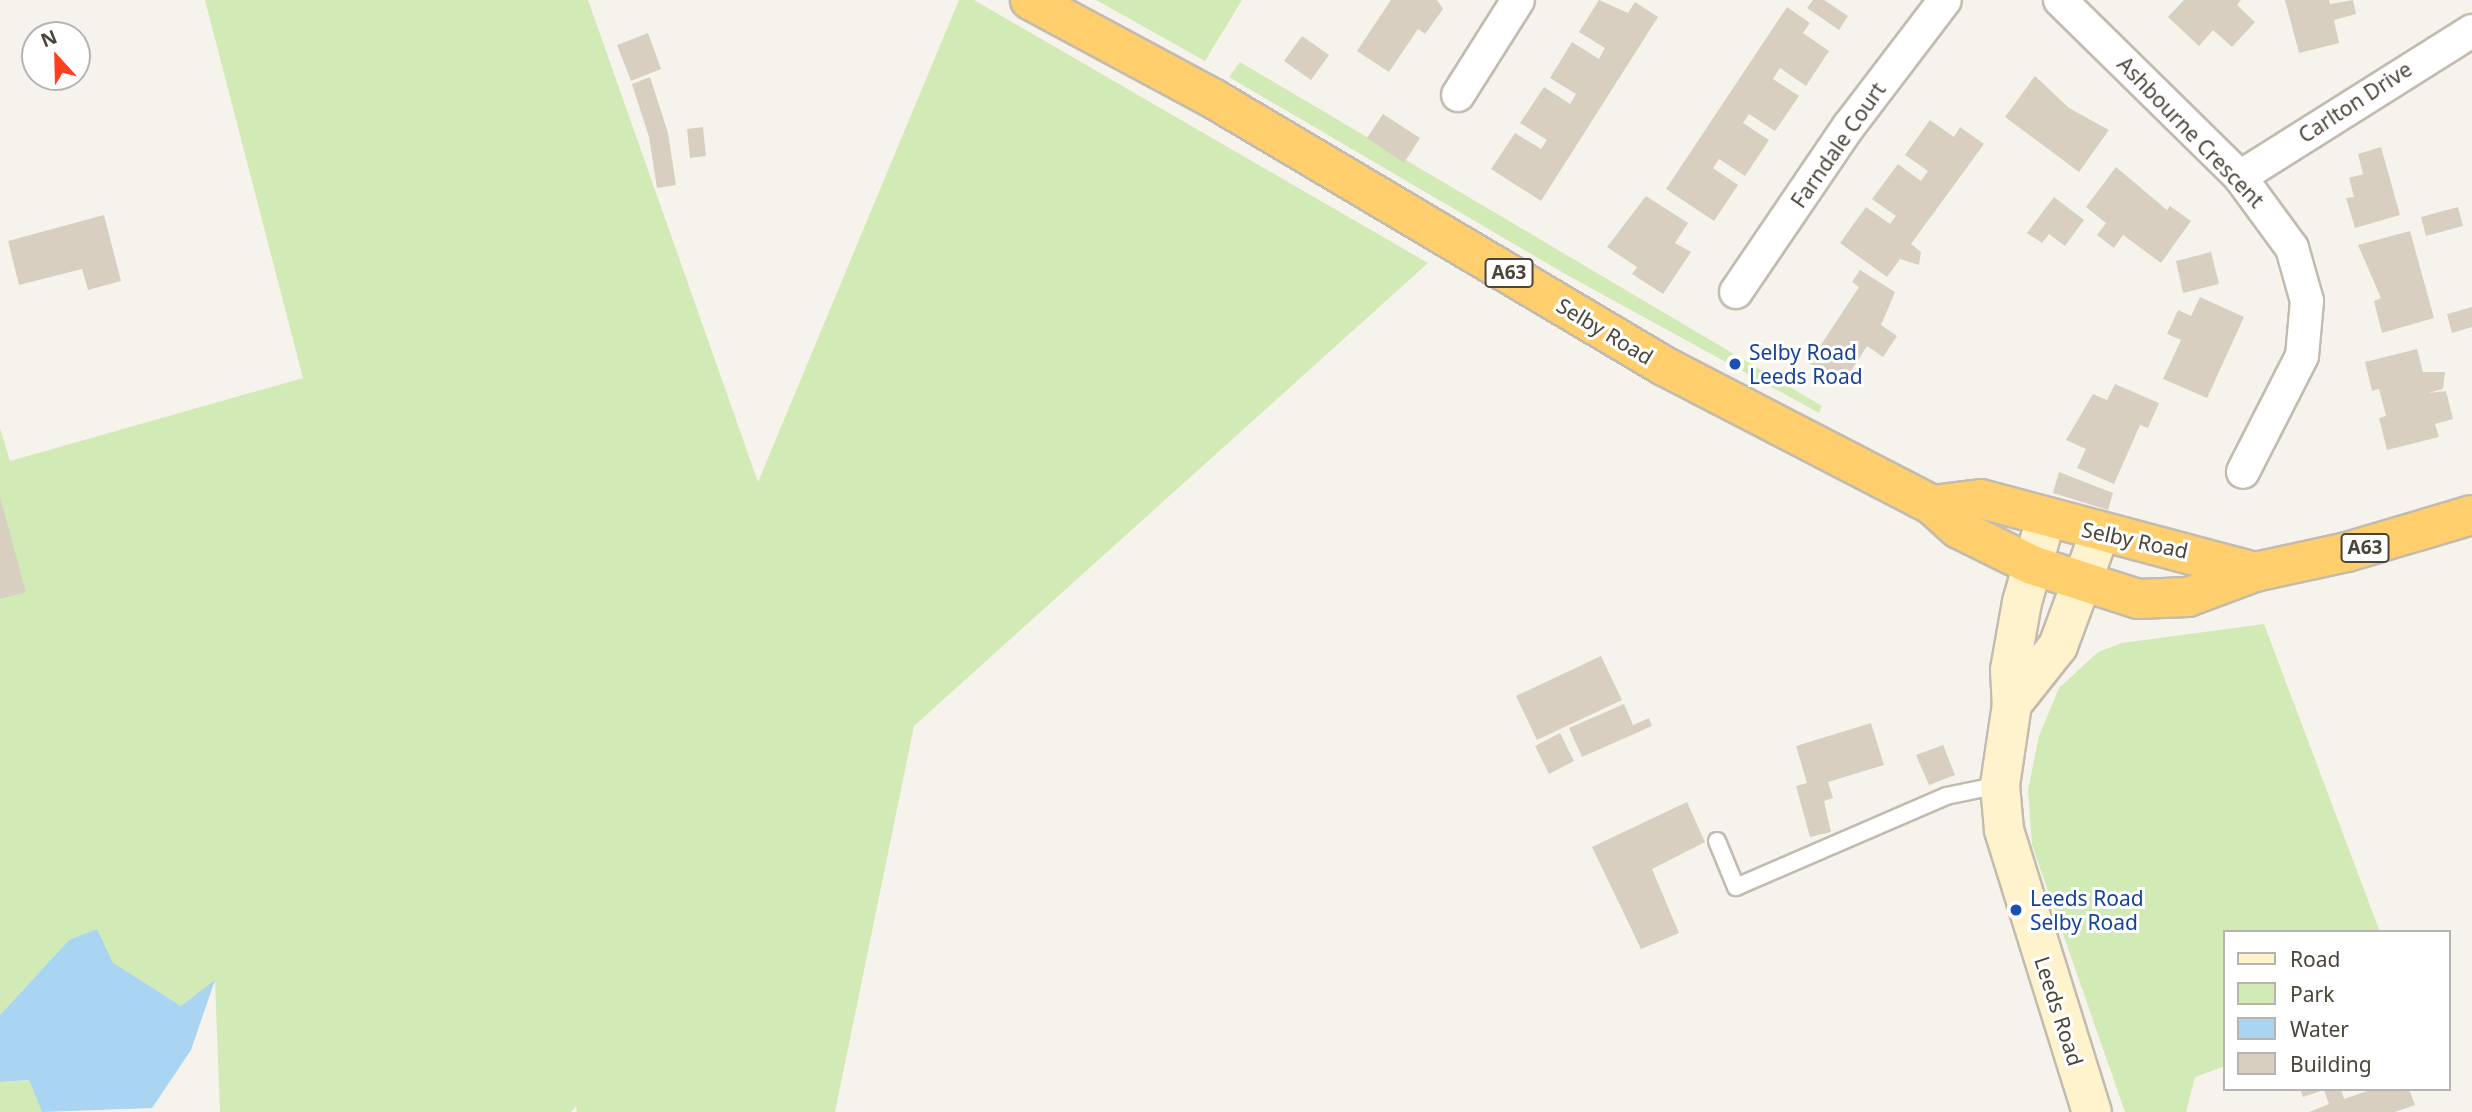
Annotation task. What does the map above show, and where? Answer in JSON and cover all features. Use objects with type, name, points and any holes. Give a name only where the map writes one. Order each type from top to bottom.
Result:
[{"type":"highway","name":"Selby Road","points":[[1030,0],[1214,99],[1664,366],[1932,505],[1959,529],[2032,565],[2138,599],[2188,597],[2255,572],[2347,552],[2472,515]]},
{"type":"highway","name":"Selby Road","points":[[1932,505],[1981,499],[2099,535],[2196,552],[2255,572]]},
{"type":"main road","name":"Leeds Road","points":[[2046,519],[2032,565],[2010,670],[2012,704],[2000,785],[2010,860],[2092,1112]]},
{"type":"main road","points":[[2012,704],[2049,663],[2099,535]]},
{"type":"street","points":[[1458,94],[1518,0]]},
{"type":"street","name":"Farndale Court","points":[[1736,292],[1849,126],[1945,0]]},
{"type":"street","name":"Ashbourne Crescent","points":[[2060,0],[2240,177],[2292,248],[2307,301],[2302,356],[2244,472]]},
{"type":"street","name":"Carlton Drive","points":[[2240,177],[2472,31]]},
{"type":"lane","points":[[1717,841],[1736,887],[1946,796],[2000,785]]},
{"type":"green space","points":[[205,0],[588,0],[758,482],[959,0],[974,0],[1428,263],[914,726],[835,1112],[577,1112],[576,1106],[571,1112],[220,1112],[215,981],[181,1006],[69,940],[0,1015],[0,428],[10,461],[303,378]]},
{"type":"green space","points":[[1096,0],[1242,0],[1205,61]]},
{"type":"green space","points":[[1240,62],[1822,406],[1819,413],[1567,275],[1229,77]]},
{"type":"green space","points":[[2264,624],[2379,930],[2224,930],[2224,1066],[2195,1077],[2186,1112],[2125,1112],[2032,845],[2028,790],[2039,736],[2059,688],[2098,652],[2122,643]]},
{"type":"green space","points":[[29,1080],[42,1112],[0,1112],[0,1082]]},
{"type":"water","points":[[97,929],[113,963],[181,1006],[215,980],[191,1050],[152,1108],[42,1112],[29,1080],[0,1082],[0,1015],[69,940]]},
{"type":"building","points":[[1391,0],[1437,0],[1443,9],[1425,34],[1418,29],[1389,72],[1357,51]]},
{"type":"building","points":[[1599,0],[1628,13],[1635,2],[1658,17],[1541,201],[1491,169],[1515,133],[1541,149],[1547,140],[1520,123],[1544,87],[1570,104],[1576,94],[1550,78],[1572,42],[1599,59],[1605,48],[1579,32]]},
{"type":"building","points":[[1813,0],[1824,0],[1848,16],[1839,30],[1807,8]]},
{"type":"building","points":[[2184,0],[2241,0],[2237,5],[2255,22],[2232,47],[2213,30],[2199,46],[2168,17]]},
{"type":"building","points":[[2285,0],[2329,0],[2330,4],[2353,0],[2356,14],[2334,20],[2339,43],[2299,53]]},
{"type":"building","points":[[1787,7],[1810,23],[1803,33],[1829,51],[1806,86],[1780,68],[1773,79],[1799,96],[1775,131],[1749,114],[1743,123],[1769,140],[1745,176],[1719,159],[1713,168],[1738,185],[1714,221],[1666,189]]},
{"type":"building","points":[[648,33],[661,69],[631,81],[617,45]]},
{"type":"building","points":[[1302,36],[1329,55],[1311,80],[1284,61]]},
{"type":"building","points":[[2035,76],[2069,108],[2109,130],[2079,172],[2005,117]]},
{"type":"building","points":[[650,77],[668,133],[676,185],[657,188],[649,137],[632,84]]},
{"type":"building","points":[[1383,114],[1420,138],[1404,163],[1367,138]]},
{"type":"building","points":[[1930,120],[1954,137],[1960,127],[1984,144],[1911,244],[1921,252],[1919,265],[1900,259],[1887,277],[1840,243],[1866,207],[1890,224],[1896,216],[1872,199],[1898,164],[1921,181],[1928,171],[1905,155]]},
{"type":"building","points":[[703,127],[706,156],[690,158],[687,129]]},
{"type":"building","points":[[2381,147],[2400,215],[2355,228],[2346,198],[2354,197],[2349,178],[2363,174],[2358,154]]},
{"type":"building","points":[[2116,167],[2167,210],[2170,206],[2191,221],[2161,263],[2123,235],[2114,248],[2097,235],[2106,223],[2086,207]]},
{"type":"building","points":[[1646,196],[1688,223],[1675,243],[1691,252],[1663,294],[1632,274],[1637,267],[1607,247]]},
{"type":"building","points":[[2054,197],[2084,220],[2065,246],[2049,234],[2042,243],[2027,233]]},
{"type":"building","points":[[2458,207],[2463,226],[2426,236],[2421,217]]},
{"type":"building","points":[[104,215],[121,281],[88,290],[82,269],[19,285],[8,241]]},
{"type":"building","points":[[2410,231],[2434,318],[2382,333],[2374,301],[2381,298],[2358,245]]},
{"type":"building","points":[[2211,252],[2219,284],[2183,293],[2176,261]]},
{"type":"building","points":[[1860,270],[1895,292],[1881,325],[1897,336],[1883,357],[1867,346],[1842,385],[1809,363],[1859,287],[1852,282]]},
{"type":"building","points":[[2200,297],[2244,317],[2207,398],[2163,379],[2181,340],[2167,334],[2178,310],[2191,316]]},
{"type":"building","points":[[2472,307],[2472,327],[2452,333],[2447,314]]},
{"type":"building","points":[[2417,349],[2423,372],[2445,372],[2443,389],[2428,393],[2446,391],[2453,419],[2435,424],[2439,437],[2387,450],[2379,418],[2386,416],[2383,404],[2379,389],[2372,391],[2365,362]]},
{"type":"building","points":[[2115,384],[2159,403],[2148,428],[2140,425],[2114,484],[2077,468],[2086,449],[2066,440],[2093,394],[2107,400]]},
{"type":"building","points":[[2059,472],[2113,493],[2108,510],[2053,493]]},
{"type":"building","points":[[0,497],[26,592],[0,599]]},
{"type":"building","points":[[1601,656],[1622,700],[1537,740],[1516,696]]},
{"type":"building","points":[[1624,704],[1633,725],[1649,718],[1652,726],[1582,757],[1569,728]]},
{"type":"building","points":[[1871,723],[1884,765],[1828,782],[1833,798],[1824,801],[1831,832],[1810,837],[1796,786],[1807,783],[1796,746]]},
{"type":"building","points":[[1560,733],[1574,761],[1549,774],[1535,746]]},
{"type":"building","points":[[1943,745],[1955,775],[1929,785],[1916,755]]},
{"type":"building","points":[[1687,802],[1705,842],[1652,869],[1679,933],[1641,949],[1592,847]]},
{"type":"building","points":[[2301,1091],[2321,1091],[2303,1097]]},
{"type":"building","points":[[2324,1091],[2342,1091],[2344,1099],[2367,1091],[2410,1091],[2415,1105],[2395,1112],[2309,1112],[2329,1104]]},
{"type":"place","name":"Selby Road Leeds Road","points":[[1735,364]]},
{"type":"place","name":"Leeds Road Selby Road","points":[[2016,910]]}]
